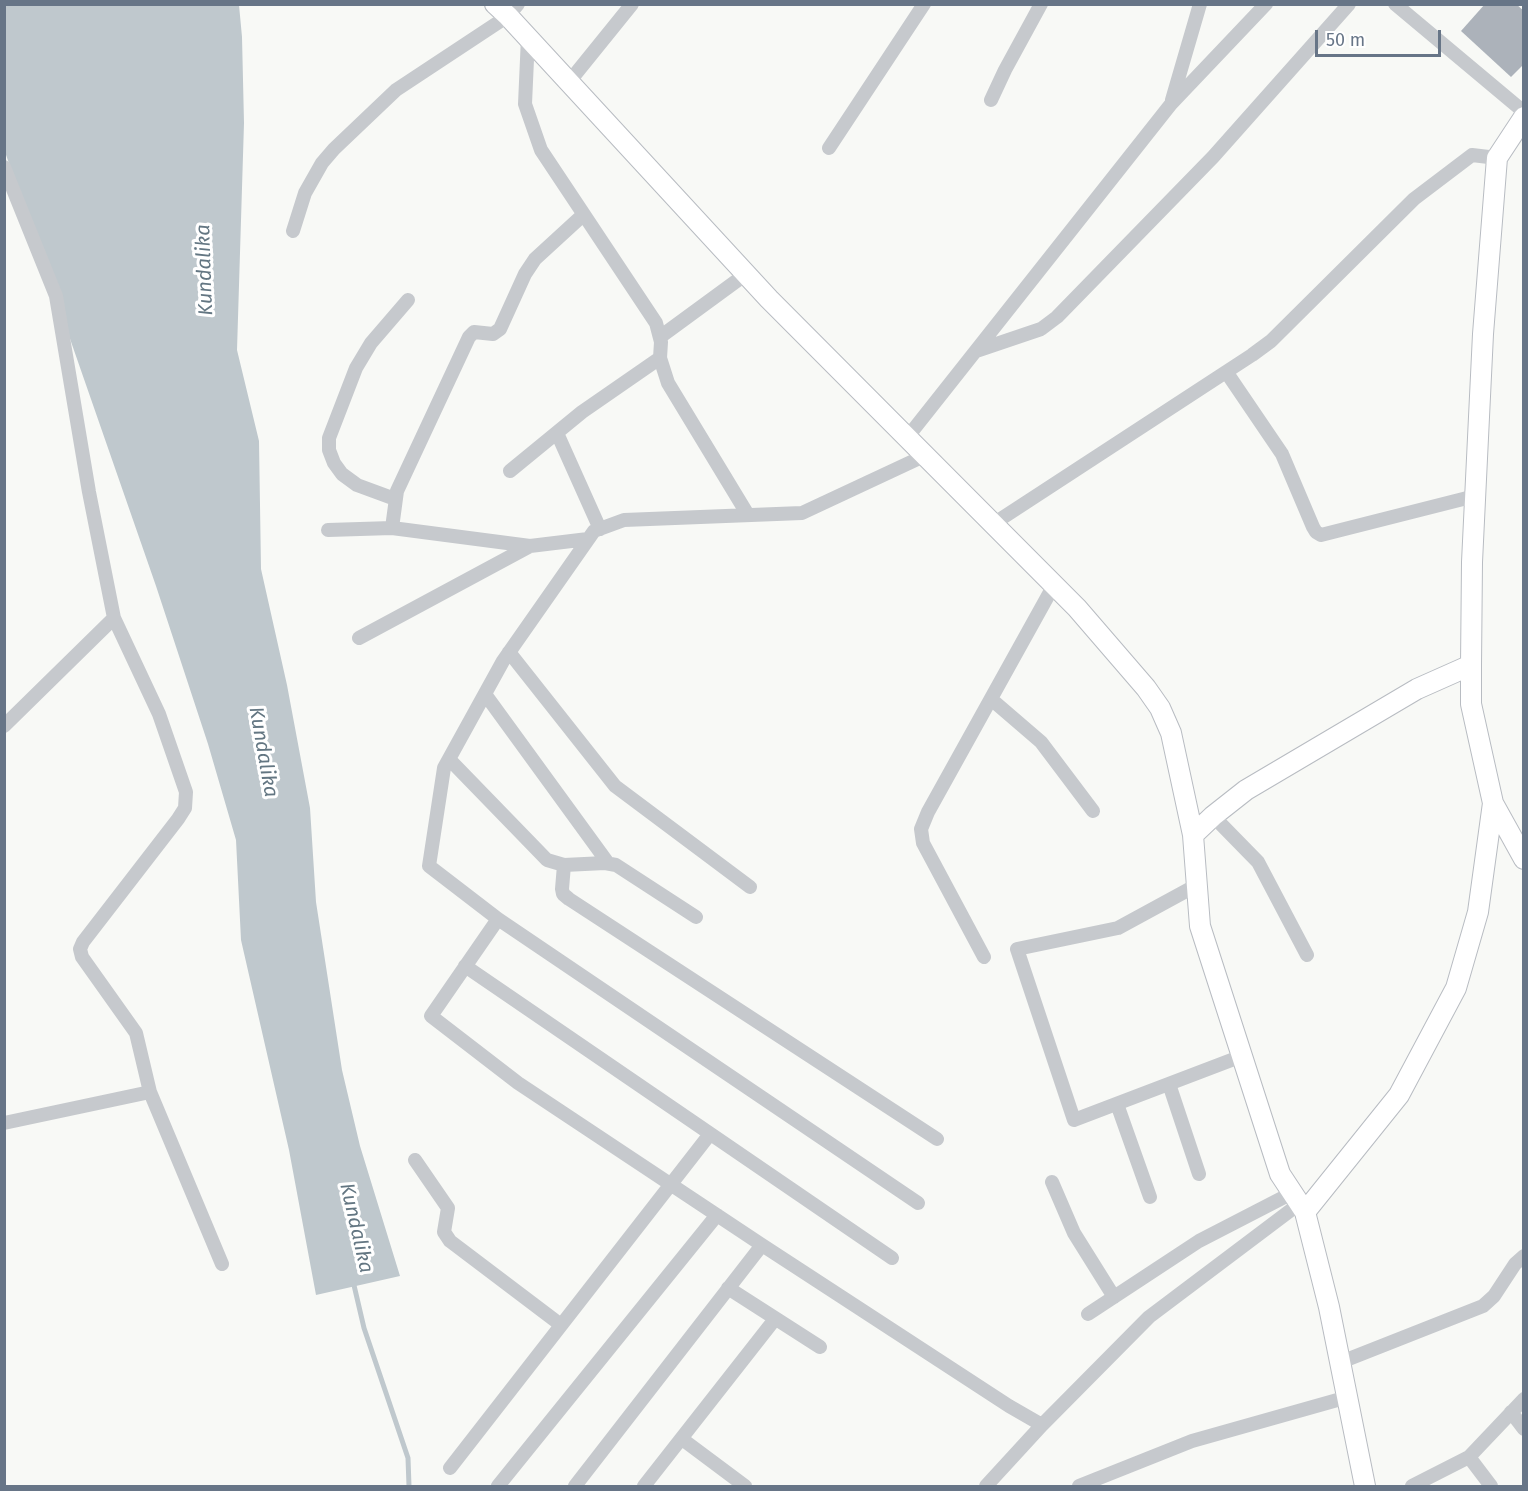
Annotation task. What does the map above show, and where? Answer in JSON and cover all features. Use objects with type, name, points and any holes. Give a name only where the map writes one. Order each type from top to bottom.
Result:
[{"type":"street","points":[[569,82],[632,4]]},
{"type":"street","points":[[830,148],[924,4]]},
{"type":"street","points":[[991,100],[1041,4]]},
{"type":"street","points":[[1171,104],[1200,4]]},
{"type":"street","points":[[906,439],[1171,104],[1266,4]]},
{"type":"street","points":[[975,351],[1041,329],[1057,317],[1213,157],[1349,4]]},
{"type":"street","points":[[1395,4],[1524,112]]},
{"type":"street","points":[[293,231],[305,193],[322,163],[334,149],[396,90],[507,8],[528,37],[746,274],[906,439],[1077,608],[1146,688],[1160,708],[1171,733],[1193,836],[1200,926],[1280,1174],[1299,1203],[1329,1307],[1365,1486]]},
{"type":"street","points":[[528,37],[525,104],[541,150],[657,323],[660,358],[668,383],[748,515]]},
{"type":"street","points":[[1524,117],[1497,158],[1475,496],[1471,665],[1471,704],[1493,803],[1524,859]]},
{"type":"street","points":[[987,519],[1227,373],[1271,341],[1414,200],[1472,155],[1497,158]]},
{"type":"street","points":[[4,166],[56,296],[114,618],[159,714],[186,792],[185,808],[178,819],[83,942],[80,949],[82,957],[136,1033],[150,1092],[222,1264]]},
{"type":"street","points":[[392,528],[397,490],[469,337],[474,332],[493,334],[500,329],[525,274],[535,259],[583,215]]},
{"type":"street","points":[[660,337],[746,274]]},
{"type":"street","points":[[395,500],[357,484],[342,474],[329,450],[329,438],[356,368],[371,343],[408,300]]},
{"type":"street","points":[[510,471],[582,412],[660,358]]},
{"type":"street","points":[[1227,373],[1282,454],[1313,527],[1322,535],[1475,496]]},
{"type":"street","points":[[557,433],[600,529]]},
{"type":"street","points":[[918,1203],[498,919],[429,866],[444,768],[509,652],[594,531],[624,520],[802,513],[924,456]]},
{"type":"street","points":[[328,530],[392,528],[530,546],[588,539]]},
{"type":"street","points":[[360,638],[530,546]]},
{"type":"street","points":[[984,957],[923,843],[921,829],[928,812],[1054,585]]},
{"type":"street","points":[[4,726],[114,618]]},
{"type":"street","points":[[509,652],[615,786],[750,886]]},
{"type":"street","points":[[1193,836],[1213,816],[1246,790],[1417,689],[1471,665]]},
{"type":"street","points":[[485,694],[608,863]]},
{"type":"street","points":[[991,699],[1041,742],[1093,811]]},
{"type":"street","points":[[449,759],[542,855],[555,864],[608,863],[622,868],[696,917]]},
{"type":"street","points":[[986,1486],[1042,1425],[1149,1317],[1299,1203],[1399,1095],[1456,988],[1478,912],[1493,803]]},
{"type":"street","points":[[1213,816],[1258,862],[1307,955]]},
{"type":"street","points":[[564,865],[562,889],[563,894],[569,899],[936,1139]]},
{"type":"street","points":[[1197,885],[1118,928],[1017,949],[1074,1120],[1242,1056]]},
{"type":"street","points":[[498,919],[431,1016],[518,1083],[670,1185],[1009,1406],[1042,1425]]},
{"type":"street","points":[[465,966],[892,1258]]},
{"type":"street","points":[[1169,1084],[1199,1174]]},
{"type":"street","points":[[4,1123],[150,1092]]},
{"type":"street","points":[[1117,1104],[1150,1197]]},
{"type":"street","points":[[450,1468],[710,1134]]},
{"type":"street","points":[[415,1160],[448,1208],[444,1232],[450,1241],[561,1325]]},
{"type":"street","points":[[1052,1182],[1074,1233],[1114,1297]]},
{"type":"street","points":[[1088,1314],[1199,1241],[1299,1203]]},
{"type":"street","points":[[498,1486],[717,1215]]},
{"type":"street","points":[[574,1486],[762,1245]]},
{"type":"street","points":[[1341,1362],[1489,1302],[1515,1264],[1524,1256]]},
{"type":"street","points":[[728,1288],[820,1347]]},
{"type":"street","points":[[649,1485],[775,1319]]},
{"type":"street","points":[[1079,1486],[1192,1442],[1348,1397]]},
{"type":"street","points":[[1412,1486],[1469,1456],[1524,1399]]},
{"type":"street","points":[[1511,1412],[1524,1429]]},
{"type":"street","points":[[682,1439],[745,1486]]},
{"type":"street","points":[[1469,1456],[1491,1486]]},
{"type":"water","points":[[4,5],[239,5],[244,123],[237,350],[259,441],[261,569],[287,685],[310,808],[316,902],[342,1070],[360,1146],[400,1276],[316,1295],[289,1150],[241,940],[236,840],[208,744],[156,586],[5,152]]},
{"type":"building","points":[[1485,4],[1516,4],[1524,11],[1524,64],[1511,77],[1461,31]]},
{"type":"waterway","name":"Kundalika","points":[[353,1281],[364,1328],[408,1458],[409,1486]]}]
